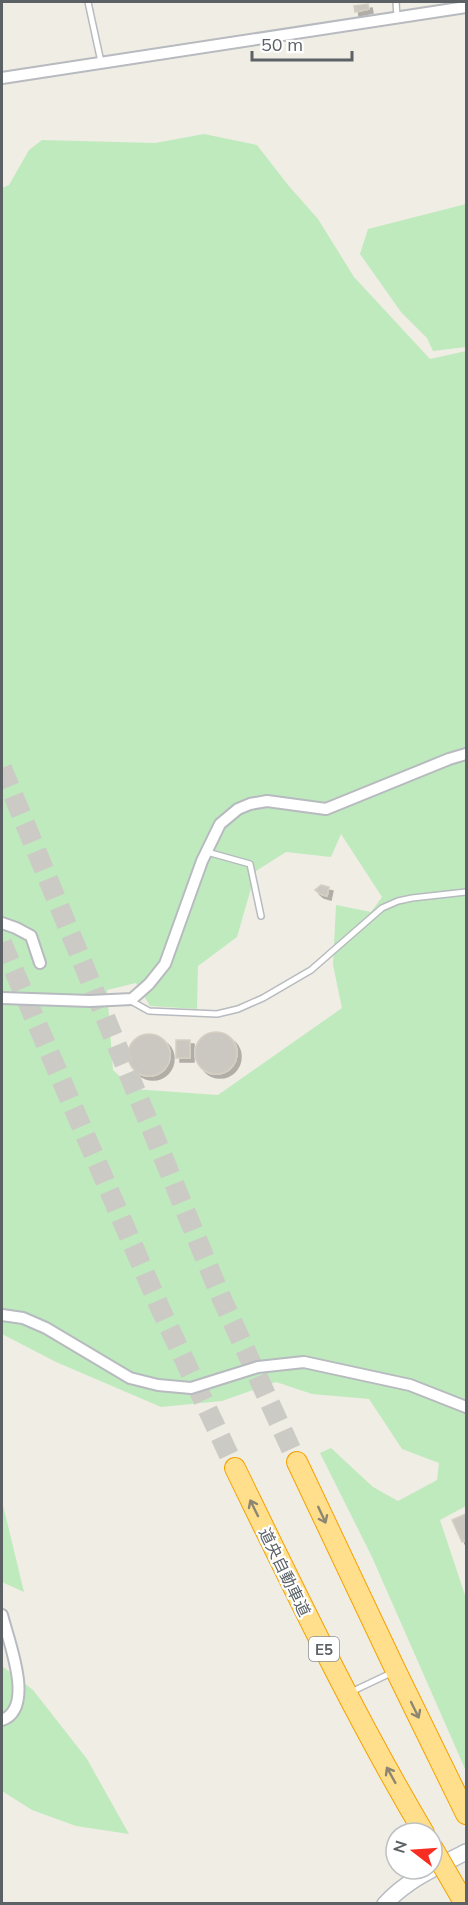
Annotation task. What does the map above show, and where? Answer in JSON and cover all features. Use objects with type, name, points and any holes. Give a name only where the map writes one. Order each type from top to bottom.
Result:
[{"type":"highway","points":[[297,1462],[466,1814]]},
{"type":"highway","name":"道央自動車道","points":[[235,1468],[347,1694],[417,1821]]},
{"type":"highway","points":[[444,1868],[465,1904]]},
{"type":"main road","points":[[385,1904],[400,1888],[414,1878],[466,1852]]},
{"type":"street","points":[[2,78],[466,7]]},
{"type":"street","points":[[2,998],[90,1001],[132,999],[165,964],[207,852],[220,824],[238,809],[267,801],[326,809],[466,754]]},
{"type":"street","points":[[2,923],[31,936],[40,963]]},
{"type":"street","points":[[2,1316],[23,1317],[46,1328],[130,1378],[158,1385],[191,1388],[258,1367],[304,1362],[410,1385],[466,1407]]},
{"type":"street","points":[[2,1616],[19,1678],[15,1710],[2,1720]]},
{"type":"lane","points":[[88,2],[101,62]]},
{"type":"lane","points":[[396,2],[397,17]]},
{"type":"lane","points":[[207,852],[250,864],[261,916]]},
{"type":"lane","points":[[127,999],[149,1011],[217,1014],[238,1009],[263,998],[311,970],[382,908],[412,898],[466,892]]},
{"type":"lane","points":[[347,1694],[396,1671]]},
{"type":"green space","points":[[204,134],[257,145],[318,219],[354,277],[430,359],[466,351],[466,1506],[440,1520],[466,1598],[466,1771],[372,1557],[320,1453],[331,1448],[373,1487],[398,1501],[437,1480],[439,1463],[402,1449],[369,1399],[312,1394],[276,1382],[222,1401],[161,1407],[56,1362],[2,1334],[2,188],[9,185],[29,150],[42,140],[155,143]],"holes":[[[341,834],[382,897],[371,912],[336,905],[333,965],[342,1008],[218,1095],[133,1089],[113,1070],[107,990],[136,983],[150,1006],[197,1009],[198,966],[237,937],[256,871],[286,852],[331,857]]]},
{"type":"green space","points":[[466,204],[466,347],[433,351],[427,338],[401,312],[360,254],[368,229]]},
{"type":"green space","points":[[2,1502],[4,1509],[24,1592],[2,1582]]},
{"type":"green space","points":[[2,1666],[33,1690],[87,1759],[129,1834],[76,1826],[32,1810],[2,1791]]},
{"type":"building","points":[[368,4],[369,9],[355,12],[354,6]]},
{"type":"building","points":[[321,885],[329,887],[327,896],[315,890]]},
{"type":"building","points":[[216,1032],[231,1038],[237,1053],[231,1068],[216,1074],[201,1068],[195,1053],[201,1038]]},
{"type":"building","points":[[149,1034],[164,1040],[170,1055],[164,1070],[149,1076],[134,1070],[128,1055],[134,1040]]},
{"type":"building","points":[[176,1040],[190,1040],[190,1058],[176,1058]]},
{"type":"building","points":[[466,1514],[466,1540],[462,1542],[452,1520]]},
{"type":"tunnel","points":[[2,768],[221,1297],[297,1462]]},
{"type":"tunnel","points":[[2,943],[160,1308],[235,1468]]}]
